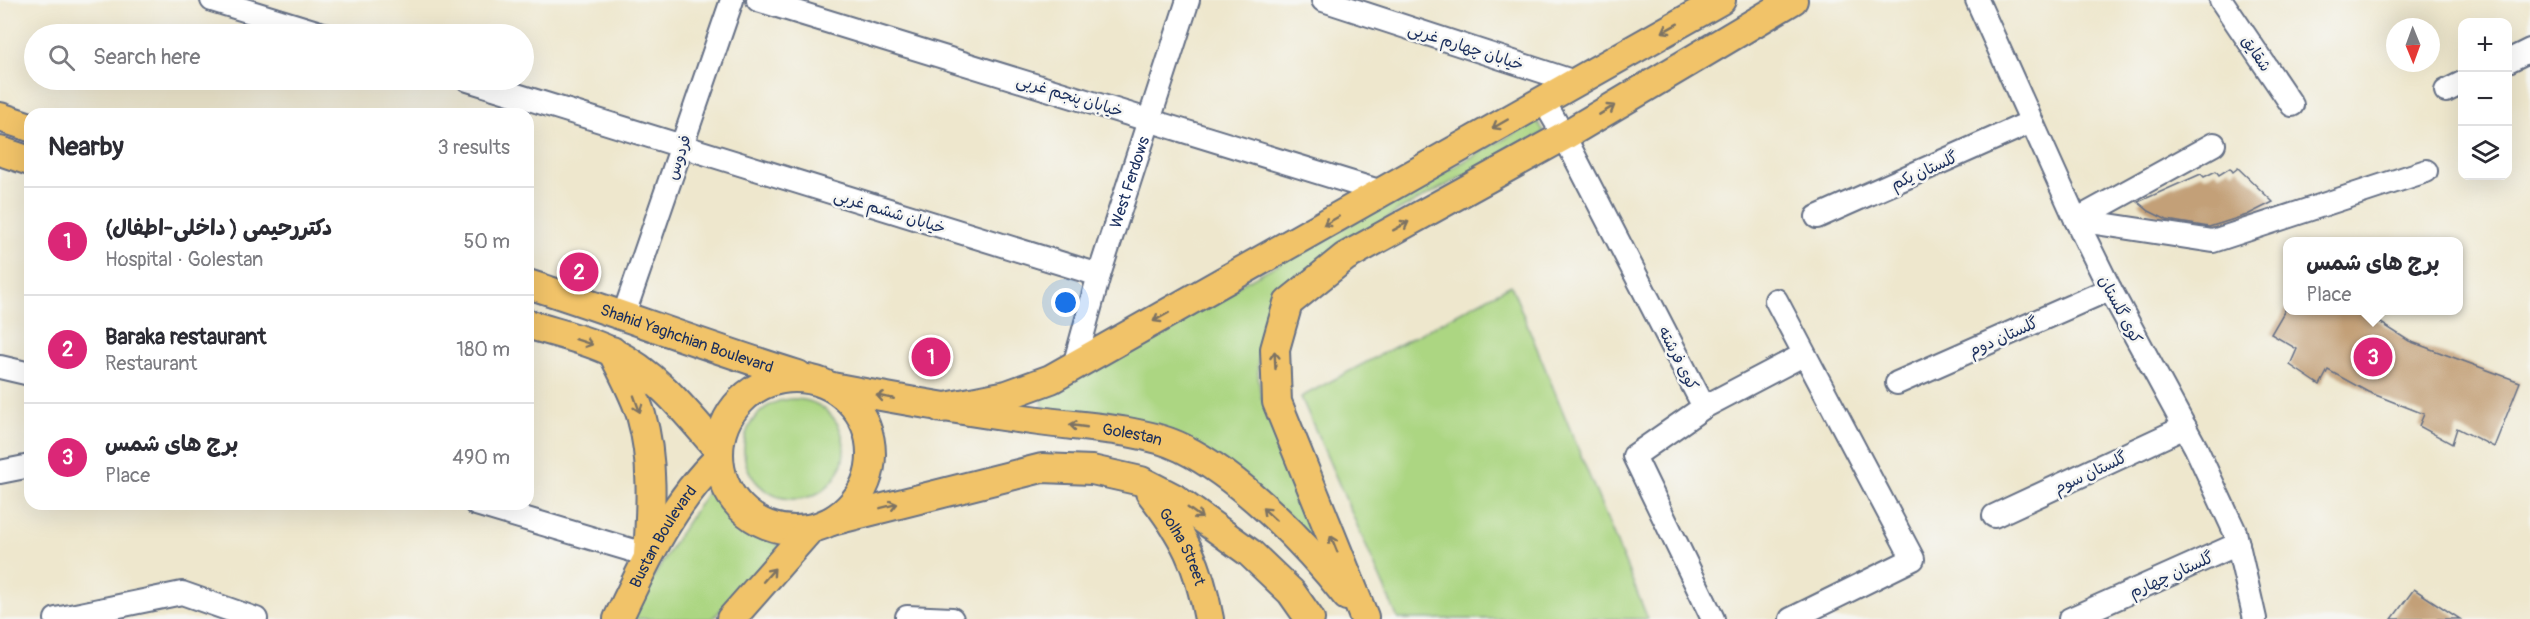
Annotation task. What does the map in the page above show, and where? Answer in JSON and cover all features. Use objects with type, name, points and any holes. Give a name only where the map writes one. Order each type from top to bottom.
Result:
[{"type":"main road","points":[[1364,618],[1277,402],[1275,349],[1288,303],[1345,257],[1564,136],[1793,0]]},
{"type":"main road","points":[[942,408],[1007,395],[1051,379],[1714,2]]},
{"type":"main road","points":[[0,117],[24,125]]},
{"type":"main road","points":[[0,151],[24,158]]},
{"type":"main road","name":"Shahid Yaghchian Boulevard","points":[[534,286],[624,314],[728,353],[822,383]]},
{"type":"main road","points":[[534,326],[612,351],[641,370],[682,406],[718,454]]},
{"type":"main road","points":[[612,351],[631,389],[641,416],[649,462],[651,509],[648,555]]},
{"type":"main road","points":[[731,619],[821,525],[850,506],[864,488],[871,465],[870,442],[863,420],[850,401],[822,383],[790,378],[768,382],[749,393],[733,408],[723,427],[718,454],[723,480],[733,499],[748,515],[767,525],[789,530],[821,525],[1042,468],[1092,470],[1141,481],[1174,498],[1250,553],[1291,592],[1310,619]]},
{"type":"main road","name":"Golestan","points":[[822,383],[942,408],[1138,434],[1180,447],[1228,476],[1287,530],[1331,576],[1364,618]]},
{"type":"main road","name":"Bustan Boulevard","points":[[618,619],[648,555],[697,479],[718,454]]},
{"type":"main road","name":"Golha Street","points":[[1141,481],[1174,523],[1191,555],[1204,591],[1209,619]]},
{"type":"street","points":[[212,0],[290,24]]},
{"type":"street","name":"فردوس","points":[[624,314],[732,0]]},
{"type":"street","name":"خیابان پنجم غربی","points":[[758,0],[1382,192]]},
{"type":"street","name":"West Ferdows","points":[[1074,366],[1098,275],[1188,0]]},
{"type":"street","name":"خیابان چهارم غربی","points":[[1323,0],[1575,82]]},
{"type":"street","name":"کوی گلستان","points":[[1977,0],[2076,219],[2110,289],[2185,427],[2235,532],[2255,619]]},
{"type":"street","name":"شقایق","points":[[2221,0],[2292,105]]},
{"type":"street","points":[[2512,59],[2530,50]]},
{"type":"street","name":"خیابان ششم غربی","points":[[500,90],[1098,275]]},
{"type":"street","name":"کوی فرشته","points":[[1542,100],[1564,136],[1704,407],[1634,456],[1713,619]]},
{"type":"street","name":"گلستان یکم","points":[[1817,217],[2031,122]]},
{"type":"street","points":[[2076,219],[2214,144]]},
{"type":"street","points":[[2076,219],[2213,241],[2426,171]]},
{"type":"street","name":"گلستان دوم","points":[[1897,383],[2110,289]]},
{"type":"street","points":[[1776,300],[1803,355],[1913,559],[1791,619]]},
{"type":"street","points":[[1704,407],[1803,355]]},
{"type":"street","points":[[0,367],[24,373]]},
{"type":"street","name":"گلستان سوم","points":[[1994,516],[2185,427]]},
{"type":"street","points":[[0,472],[24,467]]},
{"type":"street","points":[[496,510],[648,555]]},
{"type":"street","name":"گلستان چهارم","points":[[2070,619],[2238,544]]},
{"type":"street","points":[[57,619],[182,593],[256,619]]},
{"type":"street","points":[[907,619],[907,617],[952,619]]},
{"type":"green space","points":[[1537,121],[1544,131],[1542,134],[1398,211],[1293,279],[1278,291],[1265,315],[1258,356],[1261,397],[1332,567],[1245,478],[1050,413],[1043,407],[1042,398],[1048,391]]},
{"type":"green space","points":[[1511,285],[1648,619],[1398,619],[1301,397]]},
{"type":"green space","points":[[794,399],[822,407],[836,421],[844,449],[836,477],[822,491],[794,499],[766,491],[752,477],[744,449],[752,421],[766,407]]},
{"type":"green space","points":[[714,482],[728,508],[753,530],[782,547],[712,619],[628,619],[680,533]]},
{"type":"building","points":[[2230,168],[2233,172],[2238,168],[2273,202],[2247,215],[2209,227],[2167,220],[2149,211],[2138,202],[2201,174],[2204,177],[2216,171],[2219,175]]},
{"type":"building","points":[[2283,313],[2369,315],[2409,341],[2520,382],[2494,447],[2457,428],[2452,444],[2419,426],[2424,414],[2368,392],[2328,370],[2320,385],[2290,365],[2297,349],[2271,334]]},
{"type":"building","points":[[2414,589],[2460,619],[2392,619]]},
{"type":"place","name":"Baraka restaurant","points":[[579,272]]},
{"type":"place","name":"دکتررحیمی ( داخلی-اطفال)","points":[[931,357]]},
{"type":"place","name":"برج های شمس","points":[[2373,357]]}]
